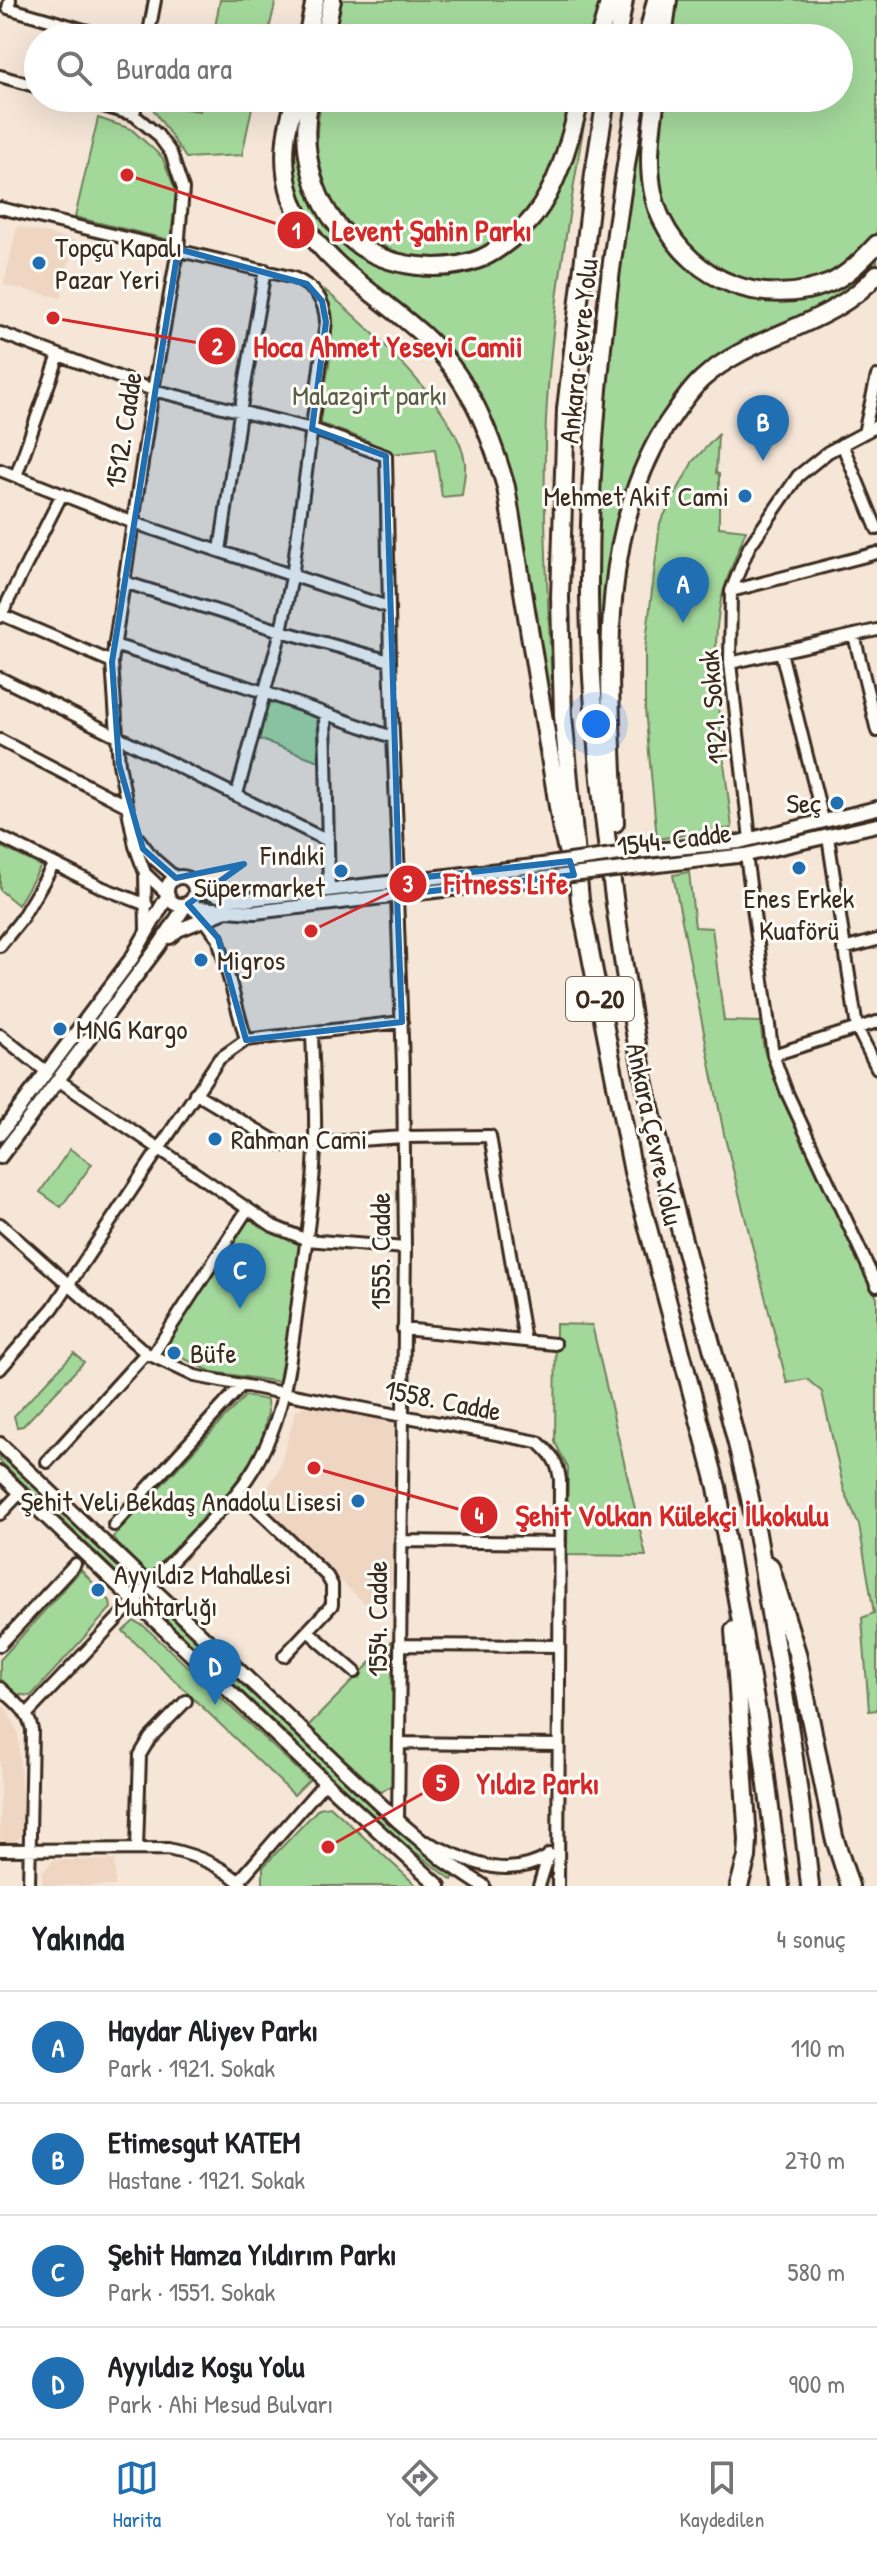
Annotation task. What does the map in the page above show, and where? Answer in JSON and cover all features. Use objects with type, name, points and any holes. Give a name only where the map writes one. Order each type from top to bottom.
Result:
[{"type":"highway","points":[[310,24],[315,0]]},
{"type":"highway","points":[[327,24],[332,0]]},
{"type":"highway","points":[[603,24],[610,0]]},
{"type":"highway","points":[[620,24],[624,0]]},
{"type":"highway","points":[[650,24],[656,0]]},
{"type":"highway","points":[[665,24],[668,0]]},
{"type":"highway","points":[[292,112],[286,141],[286,173],[293,204],[311,237],[333,263],[423,335],[450,365],[475,399],[493,441],[506,487],[562,831],[580,900]]},
{"type":"highway","points":[[309,112],[307,152],[317,189],[334,222],[356,243],[385,258],[416,266],[451,265],[482,258],[508,241],[534,215],[552,184],[576,112]]},
{"type":"highway","name":"Ankara Çevre Yolu","points":[[604,112],[565,425],[560,597],[563,715],[580,900],[633,1172],[717,1487],[759,1723],[780,1886]]},
{"type":"highway","name":"Ankara Çevre Yolu","points":[[634,112],[622,182],[595,408],[589,594],[594,718],[607,844],[630,1006],[665,1166],[759,1537],[796,1765],[810,1886]]},
{"type":"highway","points":[[654,112],[650,142],[652,185],[661,219],[681,250],[707,273],[734,287],[764,293],[798,291],[831,283],[855,266],[877,244]]},
{"type":"highway","points":[[617,909],[611,671],[613,610],[617,564],[629,505],[651,450],[701,379],[751,345],[819,315],[853,296],[877,274]]},
{"type":"highway","points":[[759,1537],[780,1592],[797,1653],[834,1837],[850,1886]]},
{"type":"highway","points":[[732,1580],[748,1840],[745,1870],[739,1886]]},
{"type":"main road","name":"1544. Cadde","points":[[195,887],[238,899],[542,865],[750,839],[877,808]]},
{"type":"main road","name":"1544. Cadde","points":[[187,905],[255,912],[746,855],[877,825]]},
{"type":"main road","points":[[0,1134],[52,1076],[158,947],[194,898],[195,887],[190,879],[176,878],[168,886],[146,937],[52,1076],[0,1157]]},
{"type":"main road","points":[[167,894],[177,905],[187,905]]},
{"type":"main road","points":[[158,947],[178,930],[225,911]]},
{"type":"main road","points":[[0,1444],[398,1821],[483,1886]]},
{"type":"main road","points":[[0,1473],[439,1886]]},
{"type":"street","points":[[10,0],[8,8],[63,24]]},
{"type":"street","points":[[151,24],[155,0]]},
{"type":"street","points":[[0,76],[24,83]]},
{"type":"street","name":"1512. Cadde","points":[[124,112],[134,115],[157,134],[171,153],[178,170],[183,204],[112,662],[119,764],[137,854],[145,873],[146,937]]},
{"type":"street","points":[[0,208],[265,270],[307,284],[322,301],[326,322],[292,577],[281,631],[237,794]]},
{"type":"street","points":[[220,551],[265,270]]},
{"type":"street","points":[[0,333],[153,390],[312,429],[386,456],[388,607],[399,880]]},
{"type":"street","points":[[16,476],[59,355]]},
{"type":"street","points":[[864,433],[877,376]]},
{"type":"street","name":"1921. Sokak","points":[[750,839],[730,663],[731,591],[749,547],[786,491],[816,460],[877,426]]},
{"type":"street","points":[[842,444],[877,529]]},
{"type":"street","points":[[0,470],[134,523],[388,607]]},
{"type":"street","points":[[62,494],[0,615],[112,662]]},
{"type":"street","points":[[731,591],[877,553]]},
{"type":"street","points":[[124,582],[390,661]]},
{"type":"street","points":[[730,663],[877,630]]},
{"type":"street","points":[[854,635],[877,731]]},
{"type":"street","points":[[114,645],[264,692],[392,737]]},
{"type":"street","points":[[781,652],[823,820]]},
{"type":"street","points":[[0,678],[326,840]]},
{"type":"street","points":[[325,715],[329,889]]},
{"type":"street","points":[[0,740],[127,806]]},
{"type":"street","name":"1512. Cadde","points":[[133,829],[143,849],[176,878]]},
{"type":"street","points":[[0,837],[103,888],[147,905]]},
{"type":"street","points":[[828,837],[857,1028],[877,1068]]},
{"type":"street","points":[[746,855],[773,1055],[787,1093],[877,1286]]},
{"type":"street","points":[[0,946],[20,921],[54,864]]},
{"type":"street","points":[[145,873],[167,894]]},
{"type":"street","name":"1555. Cadde","points":[[397,895],[404,1137],[403,1417]]},
{"type":"street","points":[[187,905],[204,919],[218,938],[246,1040]]},
{"type":"street","points":[[843,949],[877,940]]},
{"type":"street","points":[[0,1369],[53,1308],[219,1059],[246,1040],[402,1022]]},
{"type":"street","points":[[773,1055],[877,1022]]},
{"type":"street","points":[[27,1714],[238,1491],[261,1458],[285,1395],[307,1240],[315,1144],[312,1033]]},
{"type":"street","points":[[0,1035],[52,1076],[273,1226],[307,1240],[405,1248]]},
{"type":"street","points":[[195,1093],[273,1142],[292,1146],[404,1137],[490,1136],[525,1341]]},
{"type":"street","points":[[47,1462],[149,1355],[247,1210]]},
{"type":"street","name":"1558. Cadde","points":[[0,1224],[149,1355],[195,1376],[538,1442],[551,1453],[558,1467],[560,1543],[557,1830]]},
{"type":"street","points":[[403,1329],[555,1344]]},
{"type":"street","points":[[114,1525],[241,1386]]},
{"type":"street","name":"1554. Cadde","points":[[398,1821],[403,1417]]},
{"type":"street","points":[[238,1491],[327,1576],[332,1585],[332,1605],[284,1656]]},
{"type":"street","points":[[0,1514],[21,1492]]},
{"type":"street","points":[[401,1541],[560,1543]]},
{"type":"street","points":[[0,1645],[75,1564]]},
{"type":"street","points":[[308,1631],[355,1672]]},
{"type":"street","points":[[400,1645],[559,1646]]},
{"type":"street","points":[[0,1688],[27,1714],[32,1730],[29,1886]]},
{"type":"street","points":[[137,1848],[140,1755],[150,1738],[186,1701]]},
{"type":"street","points":[[400,1743],[558,1745]]},
{"type":"street","points":[[0,1850],[137,1848],[188,1853],[241,1884],[325,1782]]},
{"type":"street","points":[[539,1886],[557,1830]]},
{"type":"street","points":[[557,1830],[558,1886]]},
{"type":"street","points":[[418,1839],[491,1868],[517,1868],[549,1856]]},
{"type":"highlighted area","points":[[178,249],[307,284],[322,301],[326,322],[312,429],[386,456],[399,880],[570,861],[574,875],[397,895],[402,1022],[246,1040],[218,938],[188,904],[244,864],[176,878],[143,849],[119,764],[112,662]]},
{"type":"shaded area","name":"Topçu Kapalı Pazar Yeri","points":[[17,226],[74,240],[61,298],[4,285]]},
{"type":"shaded area","points":[[306,1405],[393,1421],[393,1584],[370,1609],[259,1502],[278,1471],[296,1411]]},
{"type":"shaded area","points":[[0,1707],[6,1707],[18,1732],[24,1833],[14,1843],[0,1843]]},
{"type":"shaded area","points":[[53,1860],[115,1860],[115,1886],[42,1886],[42,1873]]},
{"type":"green space","points":[[220,0],[276,0],[270,24],[216,24]]},
{"type":"green space","points":[[342,0],[603,0],[597,24],[337,24]]},
{"type":"green space","points":[[673,0],[877,0],[877,231],[847,264],[828,275],[784,286],[759,285],[714,269],[672,231],[654,178],[657,112],[853,112],[853,24],[669,24]]},
{"type":"green space","points":[[155,112],[251,112],[242,155],[186,158]]},
{"type":"green space","points":[[293,112],[307,112],[304,154],[354,245],[455,271],[536,223],[586,112],[548,380],[545,521],[552,689],[543,690],[520,546],[465,373],[442,342],[413,315],[342,262],[314,234],[296,196],[289,153]]},
{"type":"green space","points":[[320,112],[571,112],[547,182],[521,219],[502,237],[481,250],[458,257],[435,259],[411,256],[388,248],[348,222],[333,204],[323,183],[318,162]]},
{"type":"green space","points":[[98,118],[131,129],[162,157],[177,193],[170,240],[75,217]]},
{"type":"green space","points":[[636,142],[644,144],[645,184],[705,275],[798,296],[877,247],[877,268],[864,284],[824,308],[738,349],[643,459],[607,645],[598,645],[599,420]]},
{"type":"green space","name":"Malazgirt parkı","points":[[325,290],[408,369],[446,418],[459,442],[465,463],[462,495],[442,497],[435,449],[392,454],[366,440],[319,423],[332,330]]},
{"type":"green space","points":[[718,435],[716,473],[719,474],[719,527],[746,530],[729,573],[717,625],[716,682],[732,828],[657,839],[645,709],[645,650],[660,523],[693,461]]},
{"type":"green space","points":[[267,701],[317,718],[319,761],[259,739]]},
{"type":"green space","points":[[0,846],[41,866],[18,905],[0,890]]},
{"type":"green space","points":[[689,872],[695,927],[712,928],[724,1021],[760,1022],[764,1050],[778,1089],[877,1298],[877,1710],[869,1711],[862,1618],[874,1613],[859,1525],[844,1490],[822,1392],[807,1379],[787,1383],[724,1134],[673,875]]},
{"type":"green space","points":[[70,1149],[92,1164],[61,1207],[40,1192]]},
{"type":"green space","points":[[248,1218],[301,1244],[281,1382],[212,1372],[164,1349]]},
{"type":"green space","points":[[556,1324],[592,1325],[646,1556],[567,1555],[568,1468],[555,1442]]},
{"type":"green space","points":[[74,1353],[84,1362],[23,1426],[17,1427],[14,1416]]},
{"type":"green space","points":[[245,1396],[267,1400],[268,1412],[261,1445],[247,1472],[149,1575],[112,1538]]},
{"type":"green space","points":[[0,1452],[130,1575],[125,1580],[0,1461]]},
{"type":"green space","points":[[81,1570],[110,1601],[111,1608],[31,1696],[14,1694],[0,1678],[0,1660]]},
{"type":"green space","points":[[156,1601],[398,1832],[454,1876],[452,1880],[397,1838],[151,1606]]},
{"type":"green space","points":[[134,1621],[144,1626],[309,1780],[294,1795],[123,1631]]},
{"type":"green space","points":[[392,1641],[394,1784],[381,1792],[308,1726]]},
{"type":"green space","points":[[330,1806],[417,1886],[263,1886],[263,1867],[319,1808]]},
{"type":"place","name":"Levent Şahin Parkı","points":[[127,175]]},
{"type":"place","name":"Topçu Kapalı Pazar Yeri","points":[[39,263]]},
{"type":"place","name":"Hoca Ahmet Yesevi Camii","points":[[53,318]]},
{"type":"place","name":"Etimesgut KATEM","points":[[763,461]]},
{"type":"place","name":"Mehmet Akif Cami","points":[[745,496]]},
{"type":"place","name":"Haydar Aliyev Parkı","points":[[683,623]]},
{"type":"place","name":"Seç","points":[[837,803]]},
{"type":"place","name":"Enes Erkek Kuaförü","points":[[799,868]]},
{"type":"place","name":"Fındıki Süpermarket","points":[[341,871]]},
{"type":"place","name":"Fitness Life","points":[[311,931]]},
{"type":"place","name":"Migros","points":[[201,960]]},
{"type":"place","name":"MNG Kargo","points":[[60,1029]]},
{"type":"place","name":"Rahman Cami","points":[[215,1139]]},
{"type":"place","name":"Şehit Hamza Yıldırım Parkı","points":[[240,1309]]},
{"type":"place","name":"Büfe","points":[[174,1353]]},
{"type":"place","name":"Şehit Volkan Külekçi İlkokulu","points":[[314,1468]]},
{"type":"place","name":"Şehit Veli Bekdaş Anadolu Lisesi","points":[[358,1501]]},
{"type":"place","name":"Ayyıldız Mahallesi Muhtarlığı","points":[[98,1590]]},
{"type":"place","name":"Ayyıldız Koşu Yolu","points":[[215,1705]]},
{"type":"place","name":"Yıldız Parkı","points":[[328,1847]]}]
